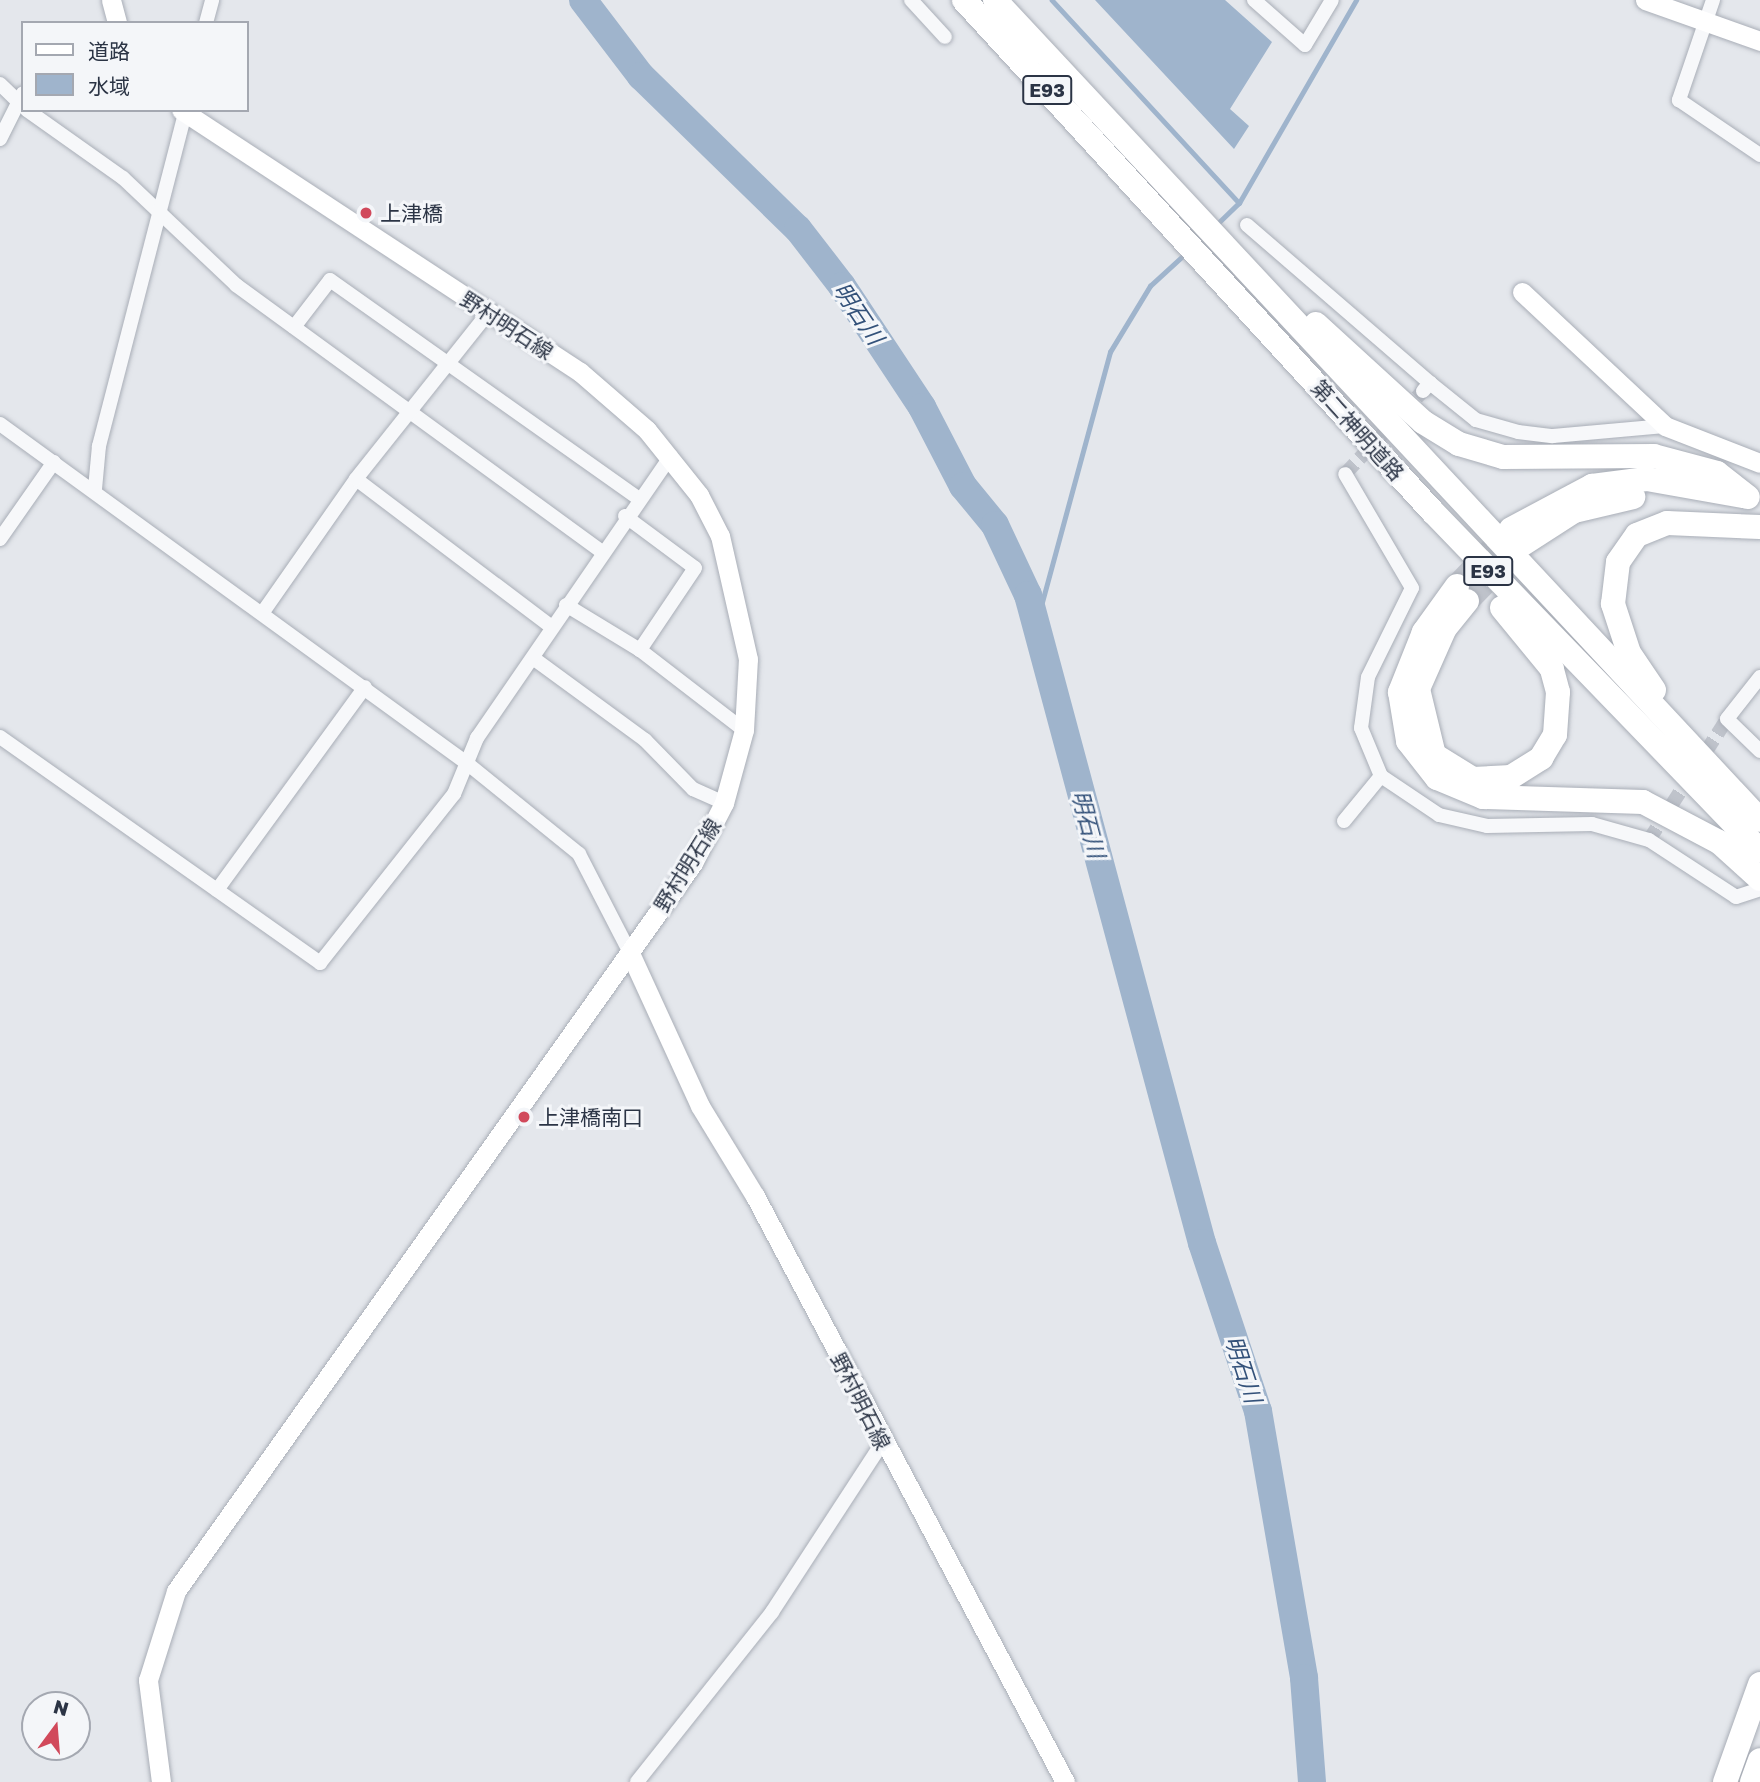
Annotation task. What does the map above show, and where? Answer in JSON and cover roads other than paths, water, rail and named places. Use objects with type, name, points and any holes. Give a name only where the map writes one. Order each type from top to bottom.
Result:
[{"type":"highway","name":"第二神明道路","points":[[964,0],[1238,271],[1760,820]]},
{"type":"highway","name":"第二神明道路","points":[[995,0],[1138,172],[1170,190],[1433,512],[1760,851]]},
{"type":"highway","points":[[1238,271],[1423,422],[1459,444],[1503,457],[1654,456],[1717,473],[1754,499]]},
{"type":"highway","points":[[1754,499],[1647,479],[1592,486],[1517,537],[1574,511],[1614,498],[1698,502],[1760,519]]},
{"type":"highway","points":[[1433,512],[1456,556],[1552,669],[1558,692],[1555,735],[1541,758],[1511,777],[1473,779],[1449,768],[1434,755],[1422,724],[1418,689],[1462,594],[1409,660],[1400,692],[1408,741],[1437,778],[1483,797],[1643,802],[1718,842],[1760,878]]},
{"type":"highway","points":[[1667,720],[1629,653],[1613,604],[1618,562],[1637,535],[1667,523],[1760,527]]},
{"type":"highway","points":[[1725,1782],[1760,1684]]},
{"type":"highway","points":[[1752,1782],[1760,1760]]},
{"type":"main road","points":[[1645,0],[1760,41]]},
{"type":"main road","name":"野村明石線","points":[[184,112],[580,372],[671,456],[699,495],[735,579],[748,659],[744,730],[724,803],[693,863],[630,953],[700,1106],[755,1196],[1065,1782]]},
{"type":"main road","points":[[1522,292],[1665,426],[1760,463]]},
{"type":"main road","points":[[161,1782],[148,1680],[176,1591],[630,953]]},
{"type":"street","points":[[207,21],[212,0]]},
{"type":"street","points":[[911,0],[945,37]]},
{"type":"street","points":[[1254,0],[1305,45],[1332,0]]},
{"type":"street","points":[[1713,0],[1679,100],[1760,155]]},
{"type":"street","points":[[0,84],[20,99],[0,139]]},
{"type":"street","points":[[30,112],[159,211],[236,285],[600,550]]},
{"type":"street","points":[[95,489],[99,446],[184,112]]},
{"type":"street","points":[[1247,225],[1426,387],[1476,420],[1518,432],[1553,436],[1665,426]]},
{"type":"street","points":[[294,327],[330,280],[638,498]]},
{"type":"street","points":[[263,612],[356,479],[489,312]]},
{"type":"street","points":[[0,424],[95,489],[365,687],[468,764],[579,854],[630,953]]},
{"type":"street","points":[[0,737],[320,963],[419,841],[468,764],[477,738],[533,658],[600,550],[671,456]]},
{"type":"street","points":[[0,539],[54,462]]},
{"type":"street","points":[[1345,474],[1411,579],[1368,677],[1361,728],[1381,776],[1439,815],[1488,825],[1592,824],[1649,840],[1736,897],[1760,889]]},
{"type":"street","points":[[356,479],[552,627]]},
{"type":"street","points":[[625,516],[695,568],[640,650]]},
{"type":"street","points":[[566,605],[640,650],[744,730]]},
{"type":"street","points":[[533,658],[645,740],[693,789],[724,803]]},
{"type":"street","points":[[1760,677],[1727,719],[1760,751]]},
{"type":"street","points":[[217,890],[365,687]]},
{"type":"street","points":[[1344,821],[1381,776]]},
{"type":"street","points":[[638,1782],[772,1612],[883,1442]]},
{"type":"water","points":[[1095,0],[1225,0],[1272,42],[1230,109],[1249,126],[1234,149]]},
{"type":"waterway","name":"明石川","points":[[583,0],[641,76],[798,229],[842,286],[922,407],[963,486],[995,525],[1028,595],[1202,1243],[1258,1411],[1304,1678],[1312,1782]]},
{"type":"waterway","points":[[1052,0],[1239,203]]},
{"type":"waterway","points":[[1216,225],[1239,203],[1356,0]]},
{"type":"waterway","points":[[1035,628],[1110,352],[1150,286],[1186,253]]},
{"type":"tunnel","points":[[1345,474],[1423,391]]},
{"type":"tunnel","points":[[1457,586],[1511,529]]},
{"type":"tunnel","points":[[1467,601],[1523,544]]},
{"type":"tunnel","points":[[1649,840],[1727,719]]},
{"type":"place","name":"上津橋","points":[[366,213]]},
{"type":"place","name":"上津橋南口","points":[[524,1117]]}]
